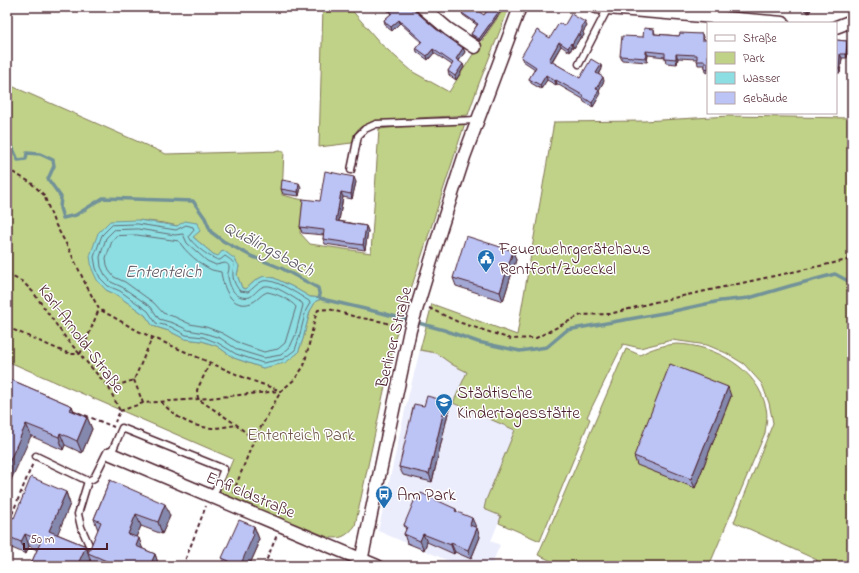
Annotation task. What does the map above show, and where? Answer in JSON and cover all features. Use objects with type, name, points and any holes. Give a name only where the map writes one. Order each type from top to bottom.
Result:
[{"type":"street","points":[[422,7],[448,29],[475,47]]},
{"type":"street","name":"Berliner Straße","points":[[360,563],[410,330],[443,221],[519,8]]},
{"type":"street","points":[[608,8],[771,22]]},
{"type":"street","points":[[837,27],[849,22]]},
{"type":"street","name":"Enfieldstraße","points":[[111,454],[281,525],[360,563],[378,566]]},
{"type":"lane","points":[[579,64],[608,8]]},
{"type":"lane","points":[[351,170],[358,136],[365,129],[376,124],[478,120]]},
{"type":"lane","points":[[89,545],[78,514],[88,481],[94,478],[107,452],[111,454],[122,428],[224,469],[212,496]]},
{"type":"lane","points":[[36,456],[88,481]]},
{"type":"path","points":[[7,170],[30,182],[44,195],[54,222],[99,309],[152,338],[245,378],[281,391]]},
{"type":"path","points":[[419,303],[458,322],[511,339],[536,338],[582,315],[610,314],[655,302],[852,259]]},
{"type":"path","name":"Karl-Arnold-Straße","points":[[7,275],[23,282],[33,292],[65,337],[109,388],[120,411],[114,427]]},
{"type":"path","points":[[7,327],[62,351],[71,354],[80,354],[99,309]]},
{"type":"path","points":[[229,503],[254,440],[281,391],[295,379],[304,366],[318,310],[330,309],[410,330]]},
{"type":"path","points":[[143,403],[134,380],[152,338]]},
{"type":"path","points":[[210,363],[197,390],[198,399],[237,425],[254,440]]},
{"type":"path","points":[[109,388],[134,380]]},
{"type":"path","points":[[120,411],[143,403],[281,391]]},
{"type":"path","points":[[161,402],[171,413],[194,426],[213,428],[237,425]]},
{"type":"path","points":[[69,408],[121,430]]},
{"type":"path","points":[[12,514],[36,456]]},
{"type":"path","points":[[183,566],[212,496]]},
{"type":"path","points":[[264,566],[281,525]]},
{"type":"shaded area","points":[[420,350],[436,353],[453,365],[467,372],[453,403],[516,430],[486,500],[484,509],[501,516],[491,541],[500,545],[491,566],[461,566],[378,531]]},
{"type":"green space","points":[[323,7],[349,7],[381,44],[413,72],[449,92],[505,7],[509,8],[468,115],[377,122],[365,125],[358,129],[352,143],[319,147]]},
{"type":"green space","name":"Ententeich Park","points":[[7,84],[166,154],[284,151],[282,195],[303,200],[300,233],[310,244],[371,253],[379,129],[428,124],[465,123],[396,335],[355,526],[343,536],[336,538],[328,537],[219,493],[233,459],[7,361]],"holes":[[[138,220],[164,223],[200,231],[192,236],[218,257],[223,250],[239,266],[237,275],[242,288],[246,289],[256,280],[264,276],[274,278],[310,297],[324,298],[316,301],[310,311],[298,353],[263,368],[234,358],[217,346],[202,341],[185,339],[169,331],[153,326],[145,315],[117,295],[106,290]]]},
{"type":"green space","points":[[729,116],[852,118],[852,566],[815,566],[817,560],[734,522],[773,423],[769,403],[762,384],[744,364],[726,353],[707,345],[672,340],[640,348],[623,344],[587,417],[590,419],[540,541],[499,523],[501,516],[484,509],[486,500],[515,430],[453,403],[467,372],[453,365],[436,353],[420,350],[432,304],[517,335],[554,122],[644,121]]},
{"type":"green space","points":[[677,344],[691,345],[706,349],[720,354],[733,362],[754,382],[761,394],[767,411],[765,433],[709,566],[554,566],[554,562],[538,555],[626,349],[640,355],[658,347]]},
{"type":"water","name":"Ententeich","points":[[138,220],[177,226],[185,221],[197,223],[200,231],[193,237],[213,254],[218,256],[223,250],[235,259],[239,266],[237,275],[242,288],[246,289],[256,280],[264,276],[274,278],[310,297],[325,298],[316,301],[310,311],[298,353],[285,363],[263,368],[234,358],[217,346],[202,341],[185,339],[169,331],[153,326],[145,315],[117,295],[106,290],[97,280],[92,269],[90,256],[98,233],[110,221]]},
{"type":"building","points":[[387,7],[410,7],[436,29],[463,48],[456,59],[463,64],[455,76],[448,71],[453,63],[433,49],[427,56],[416,48],[422,41],[399,20],[391,27],[387,24],[384,20],[392,13]]},
{"type":"building","points":[[466,7],[472,7],[484,15],[490,7],[502,7],[479,39],[471,34],[478,24],[462,13]]},
{"type":"building","points":[[802,7],[810,7],[808,11]]},
{"type":"building","points":[[571,14],[585,22],[582,30],[568,48],[559,42],[549,60],[580,78],[591,59],[601,65],[596,73],[603,77],[596,89],[599,90],[592,103],[583,97],[584,96],[546,75],[540,85],[529,79],[536,67],[521,57],[537,30],[550,38],[559,23],[564,26]]},
{"type":"building","points":[[644,28],[654,29],[654,34],[679,36],[680,33],[702,34],[702,40],[707,40],[707,69],[705,68],[705,61],[697,61],[697,55],[676,54],[676,59],[665,58],[665,53],[646,51],[646,58],[620,56],[622,36],[643,37]]},
{"type":"building","points":[[837,40],[847,41],[846,54],[840,54],[839,69],[837,69]]},
{"type":"building","points":[[325,171],[354,177],[351,194],[341,192],[336,221],[366,226],[363,245],[323,239],[324,230],[300,227],[303,199],[320,201]]},
{"type":"building","points":[[282,180],[299,183],[298,192],[281,189]]},
{"type":"building","name":"Feuerwehrgerätehaus Rentfort/Zweckel","points":[[466,236],[513,251],[500,292],[453,278]]},
{"type":"building","points":[[670,364],[728,387],[691,479],[634,456]]},
{"type":"building","points":[[7,378],[72,406],[70,410],[87,417],[77,441],[60,433],[59,437],[26,424],[7,467]]},
{"type":"building","points":[[427,396],[446,401],[429,474],[399,467],[414,404],[424,406]]},
{"type":"building","points":[[31,477],[66,492],[49,531],[86,546],[77,566],[30,566],[41,541],[25,534],[21,542],[7,536],[7,515],[14,518]]},
{"type":"building","points":[[110,480],[165,504],[158,522],[136,514],[128,534],[139,538],[136,546],[155,554],[150,566],[118,566],[88,553],[101,522],[94,519]]},
{"type":"building","points":[[421,493],[472,518],[470,525],[477,528],[468,550],[423,534],[420,541],[404,534],[407,527],[404,525],[415,499],[418,500]]},
{"type":"building","points":[[239,520],[254,526],[252,533],[254,534],[240,566],[227,566],[229,561],[222,558]]},
{"type":"waterway","name":"Quälingsbach","points":[[7,138],[18,160],[26,159],[27,153],[40,154],[53,160],[54,166],[48,179],[61,197],[60,208],[63,218],[76,215],[103,198],[193,201],[205,218],[211,232],[223,241],[251,256],[281,268],[318,288],[320,298],[322,299],[382,313],[444,330],[478,342],[520,351],[547,347],[567,330],[669,312],[720,301],[749,298],[835,274],[852,283]]},
{"type":"place","name":"Feuerwehrgerätehaus Rentfort/Zweckel","points":[[486,273]]},
{"type":"place","name":"Städtische Kindertagesstätte","points":[[444,417]]},
{"type":"place","name":"Am Park","points":[[384,509]]}]
